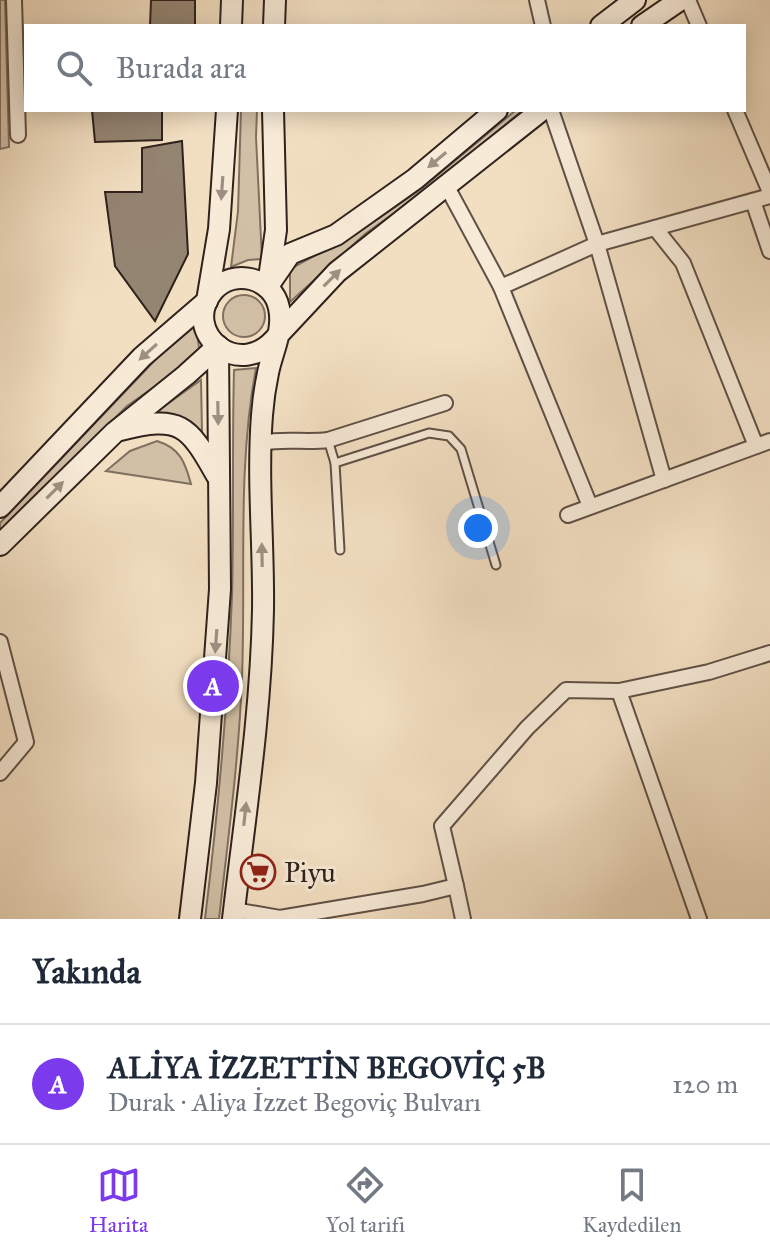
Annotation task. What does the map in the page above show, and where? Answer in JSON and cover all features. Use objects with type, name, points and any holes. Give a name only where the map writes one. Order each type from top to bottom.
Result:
[{"type":"main road","points":[[231,24],[232,0]]},
{"type":"main road","points":[[274,24],[275,0]]},
{"type":"main road","points":[[604,24],[635,0]]},
{"type":"main road","points":[[645,24],[680,0]]},
{"type":"main road","points":[[227,112],[219,229],[205,327],[218,346],[232,355],[246,357],[271,345],[337,272],[539,112]]},
{"type":"main road","points":[[268,286],[276,230],[273,112]]},
{"type":"main road","points":[[268,286],[290,254],[336,235],[415,179],[495,112]]},
{"type":"main road","points":[[0,507],[142,357],[207,301],[221,284],[234,278],[258,280],[268,286],[279,305],[279,334],[268,372],[262,443],[260,684],[234,914]]},
{"type":"main road","points":[[0,545],[115,432],[218,346]]},
{"type":"main road","points":[[190,919],[206,783],[220,589],[218,346]]},
{"type":"main road","points":[[115,432],[154,422],[182,426],[200,446],[219,479]]},
{"type":"street","points":[[14,0],[18,135]]},
{"type":"street","points":[[537,0],[543,24]]},
{"type":"street","points":[[688,0],[698,24]]},
{"type":"street","points":[[552,112],[597,244],[664,480]]},
{"type":"street","points":[[501,287],[597,244],[770,194],[736,112]]},
{"type":"street","points":[[446,185],[501,287],[590,506]]},
{"type":"street","points":[[753,201],[770,251]]},
{"type":"street","points":[[568,515],[763,443],[683,263],[655,228]]},
{"type":"street","points":[[262,443],[275,440],[328,440],[445,403]]},
{"type":"street","points":[[0,642],[26,742],[0,773]]},
{"type":"street","points":[[463,919],[442,826],[527,728],[566,690],[619,691],[709,672],[770,653]]},
{"type":"street","points":[[619,691],[699,919]]},
{"type":"street","points":[[234,914],[280,918],[456,886]]},
{"type":"lane","points":[[335,463],[429,433],[449,436],[461,449],[496,565]]},
{"type":"lane","points":[[328,440],[335,463],[340,550]]},
{"type":"shaded area","points":[[0,0],[5,0],[9,147],[0,149]]},
{"type":"shaded area","points":[[241,112],[257,112],[262,259],[248,260],[231,267],[238,211]]},
{"type":"shaded area","points":[[514,112],[521,112],[425,191],[365,234],[290,302],[290,269],[362,230],[421,189]]},
{"type":"shaded area","points":[[244,295],[259,301],[265,316],[259,331],[244,337],[229,331],[223,316],[229,301]]},
{"type":"shaded area","points":[[196,325],[200,355],[127,406],[0,532],[0,523],[158,357]]},
{"type":"shaded area","points":[[256,368],[244,483],[242,677],[236,768],[219,919],[205,919],[222,758],[230,636],[234,370]]},
{"type":"shaded area","points":[[201,380],[202,431],[180,416],[156,412]]},
{"type":"shaded area","points":[[157,441],[180,457],[191,484],[106,471],[130,451]]},
{"type":"building","points":[[151,0],[195,0],[195,24],[150,24]]},
{"type":"building","points":[[92,112],[162,112],[162,140],[95,142]]},
{"type":"building","points":[[182,141],[188,254],[155,321],[115,266],[105,192],[142,192],[142,148]]},
{"type":"place","name":"ALİYA İZZETTİN BEGOVİÇ 5B","points":[[213,686]]},
{"type":"place","name":"Piyu","points":[[258,872]]}]
